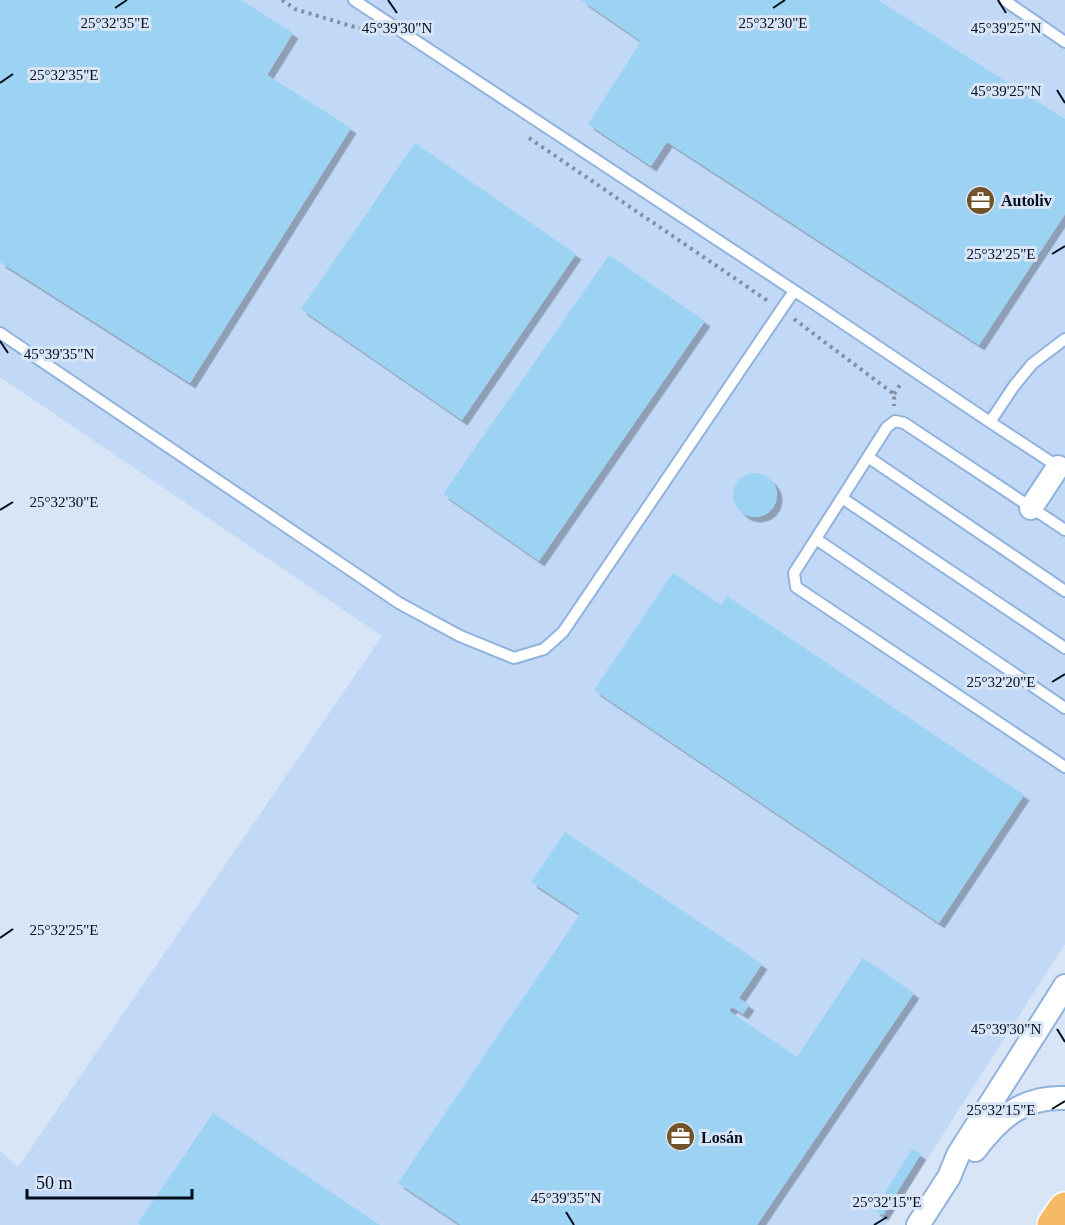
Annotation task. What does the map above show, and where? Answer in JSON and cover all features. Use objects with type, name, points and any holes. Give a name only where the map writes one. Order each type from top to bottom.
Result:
[{"type":"highway","points":[[1054,1225],[1065,1209]]},
{"type":"street","points":[[1031,508],[1062,469]]},
{"type":"street","points":[[918,1225],[949,1177],[958,1155],[1065,986]]},
{"type":"street","points":[[949,1177],[966,1161],[984,1138],[1016,1108],[1048,1097],[1065,1098]]},
{"type":"lane","points":[[354,0],[1062,469]]},
{"type":"lane","points":[[1004,0],[1065,42]]},
{"type":"lane","points":[[0,333],[399,603],[459,636],[514,658],[544,649],[563,632],[794,291]]},
{"type":"lane","points":[[990,422],[1032,364],[1065,339]]},
{"type":"lane","points":[[1065,530],[904,423],[894,421],[887,427],[794,573],[796,587],[1065,767]]},
{"type":"lane","points":[[868,457],[1065,591]]},
{"type":"lane","points":[[842,498],[1065,648]]},
{"type":"lane","points":[[816,539],[1065,708]]},
{"type":"path","points":[[282,0],[295,9],[379,35]]},
{"type":"path","points":[[520,132],[781,310],[894,394],[894,421]]},
{"type":"shaded area","points":[[0,0],[1065,0],[1065,944],[885,1225],[0,1225],[0,1151],[18,1167],[382,636],[0,377]]},
{"type":"building","points":[[0,0],[241,0],[293,33],[267,75],[351,128],[190,383],[0,262]]},
{"type":"building","points":[[581,0],[878,0],[1065,119],[1065,214],[979,345],[667,142],[651,166],[588,124],[641,41]]},
{"type":"building","points":[[415,143],[576,254],[462,420],[301,309]]},
{"type":"building","points":[[609,255],[705,321],[539,561],[443,494]]},
{"type":"building","points":[[755,473],[771,479],[777,495],[771,511],[755,517],[739,511],[733,495],[739,479]]},
{"type":"building","points":[[673,573],[721,605],[727,596],[1024,795],[939,923],[594,690]]},
{"type":"building","points":[[565,832],[762,964],[739,998],[749,1005],[743,1014],[732,1007],[729,1011],[797,1057],[863,958],[914,993],[757,1225],[461,1225],[398,1183],[580,914],[531,882]]},
{"type":"building","points":[[213,1113],[380,1225],[141,1225],[138,1223]]},
{"type":"building","points":[[912,1149],[921,1154],[883,1215],[874,1210]]},
{"type":"place","name":"Autoliv","points":[[980,200]]},
{"type":"place","name":"Losán","points":[[680,1137]]}]
